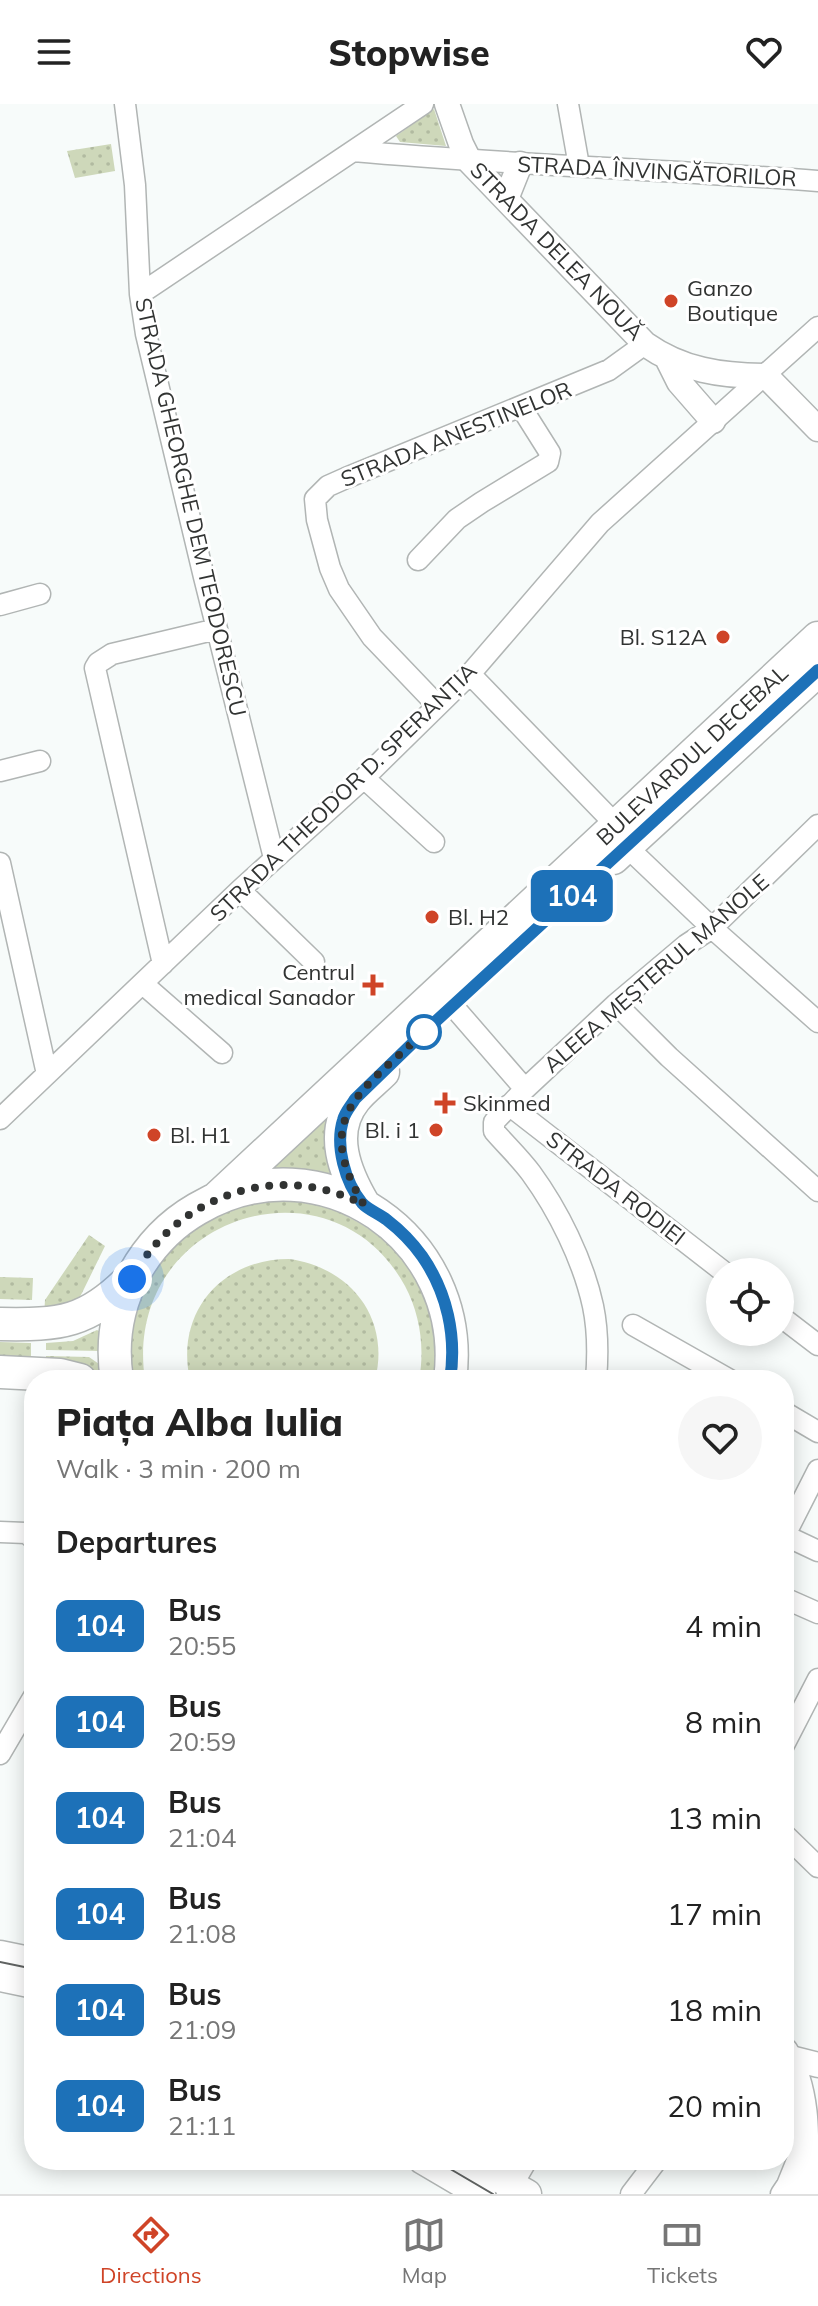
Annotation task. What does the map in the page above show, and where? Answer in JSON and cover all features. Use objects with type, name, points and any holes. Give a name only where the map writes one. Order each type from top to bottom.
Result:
[{"type":"main road","name":"BULEVARDUL DECEBAL","points":[[364,1205],[345,1168],[341,1142],[343,1120],[355,1099],[453,1006],[818,638]]},
{"type":"main road","name":"BULEVARDUL DECEBAL","points":[[216,1199],[621,836],[818,670]]},
{"type":"main road","points":[[116,1370],[116,1328],[122,1303],[149,1251],[169,1229],[216,1199],[252,1188],[290,1185],[323,1189],[364,1205],[386,1219],[409,1240],[438,1284],[447,1310],[452,1336],[450,1370]]},
{"type":"main road","points":[[0,1324],[38,1325],[69,1321],[110,1298],[134,1276]]},
{"type":"main road","points":[[0,1372],[24,1373]]},
{"type":"main road","points":[[0,1955],[24,1960]]},
{"type":"main road","points":[[0,1977],[24,1982]]},
{"type":"main road","points":[[794,2068],[810,2093],[804,2142],[804,2194]]},
{"type":"main road","points":[[450,2170],[492,2186]]},
{"type":"street","name":"STRADA GHEORGHE DEM TEODORESCU","points":[[125,104],[135,185],[140,294],[146,334],[274,858]]},
{"type":"street","points":[[140,294],[423,104]]},
{"type":"street","name":"STRADA DELEA NOUĂ","points":[[447,104],[470,162],[645,344],[667,358],[692,368],[717,374],[766,376]]},
{"type":"street","points":[[568,104],[579,166]]},
{"type":"street","name":"STRADA ÎNVINGĂTORILOR","points":[[353,151],[470,162],[818,181]]},
{"type":"street","points":[[506,199],[520,164]]},
{"type":"street","name":"STRADA THEODOR D. SPERANȚIA","points":[[0,1119],[274,858],[364,778],[470,674],[600,523],[818,327]]},
{"type":"street","name":"STRADA ANESTINELOR","points":[[437,705],[372,637],[339,589],[317,520],[315,499],[328,486],[346,478],[609,370],[645,344]]},
{"type":"street","points":[[667,358],[679,382],[713,421]]},
{"type":"street","points":[[766,376],[818,429]]},
{"type":"street","points":[[418,560],[457,519],[548,462],[550,453],[521,407]]},
{"type":"street","points":[[0,605],[40,594]]},
{"type":"street","points":[[163,964],[95,668],[112,654],[217,629]]},
{"type":"street","points":[[470,674],[621,836],[712,928],[818,1022]]},
{"type":"street","points":[[0,771],[40,761]]},
{"type":"street","points":[[364,778],[434,842]]},
{"type":"street","name":"ALEEA MEȘTERUL MANOLE","points":[[596,1370],[593,1306],[574,1252],[532,1174],[494,1131],[494,1122],[616,1004],[686,945],[712,928],[818,825]]},
{"type":"street","points":[[0,863],[47,1074]]},
{"type":"street","points":[[240,890],[314,962]]},
{"type":"street","points":[[143,984],[222,1053]]},
{"type":"street","points":[[616,1004],[669,1057],[818,1191]]},
{"type":"street","points":[[453,1006],[525,1089]]},
{"type":"street","name":"STRADA RODIEI","points":[[509,1105],[706,1258]]},
{"type":"street","points":[[633,1325],[712,1370]]},
{"type":"street","points":[[794,1327],[818,1345]]},
{"type":"street","points":[[794,1418],[818,1432]]},
{"type":"street","points":[[794,1516],[818,1470]]},
{"type":"street","points":[[0,1532],[24,1533]]},
{"type":"street","points":[[794,1540],[818,1551]]},
{"type":"street","points":[[794,1602],[818,1613]]},
{"type":"street","points":[[794,1727],[818,1679]]},
{"type":"street","points":[[0,1754],[24,1714]]},
{"type":"street","points":[[794,1844],[818,1867]]},
{"type":"street","points":[[794,2058],[818,2065]]},
{"type":"street","points":[[794,2167],[804,2142]]},
{"type":"street","points":[[492,2186],[514,2170]]},
{"type":"street","points":[[631,2194],[649,2170]]},
{"type":"street","points":[[781,2194],[793,2170]]},
{"type":"green space","points":[[434,109],[446,146],[400,142],[396,136]]},
{"type":"green space","points":[[111,144],[115,171],[75,178],[67,151]]},
{"type":"green space","points":[[327,1111],[332,1115],[327,1141],[328,1157],[336,1182],[264,1172]]},
{"type":"green space","points":[[286,1200],[335,1210],[373,1232],[392,1248],[407,1266],[428,1307],[433,1331],[434,1370],[421,1370],[421,1344],[414,1308],[405,1286],[371,1244],[329,1220],[283,1213],[238,1221],[197,1243],[165,1278],[146,1324],[145,1370],[130,1370],[132,1323],[152,1273],[168,1252],[188,1234],[211,1219],[255,1203]]},
{"type":"green space","points":[[89,1235],[105,1246],[82,1293],[78,1300],[44,1316],[45,1300]]},
{"type":"green space","points":[[289,1259],[311,1264],[347,1284],[361,1299],[371,1317],[377,1336],[376,1370],[189,1370],[190,1333],[197,1312],[208,1294],[243,1268],[265,1261]]},
{"type":"green space","points":[[0,1277],[33,1278],[32,1300],[0,1299]]},
{"type":"green space","points":[[97,1330],[101,1332],[101,1351],[46,1350],[46,1343],[73,1341]]},
{"type":"green space","points":[[0,1342],[31,1343],[31,1363],[0,1362]]},
{"type":"green space","points":[[46,1356],[89,1357],[99,1364],[100,1370],[82,1370],[46,1362]]},
{"type":"tram line","points":[[0,1962],[24,1967]]},
{"type":"tram line","points":[[452,2170],[493,2194]]},
{"type":"bus line","name":"104","points":[[451,1370],[450,1323],[434,1276],[409,1240],[386,1219],[364,1205],[351,1184],[341,1151],[343,1120],[348,1110],[355,1099],[423,1033],[818,670]]},
{"type":"place","name":"Ganzo Boutique","points":[[671,301]]},
{"type":"place","name":"Bl. S12A","points":[[723,637]]},
{"type":"place","name":"Bl. H2","points":[[432,917]]},
{"type":"place","name":"Centrul medical Sanador","points":[[373,985]]},
{"type":"place","name":"Skinmed","points":[[445,1103]]},
{"type":"place","name":"Bl. i 1","points":[[436,1130]]},
{"type":"place","name":"Bl. H1","points":[[154,1135]]},
{"type":"route","points":[[132,1279],[149,1251],[173,1226],[204,1204],[233,1192],[262,1186],[300,1185],[337,1193],[364,1205],[345,1168],[341,1151],[343,1120],[355,1099],[424,1032]]}]
